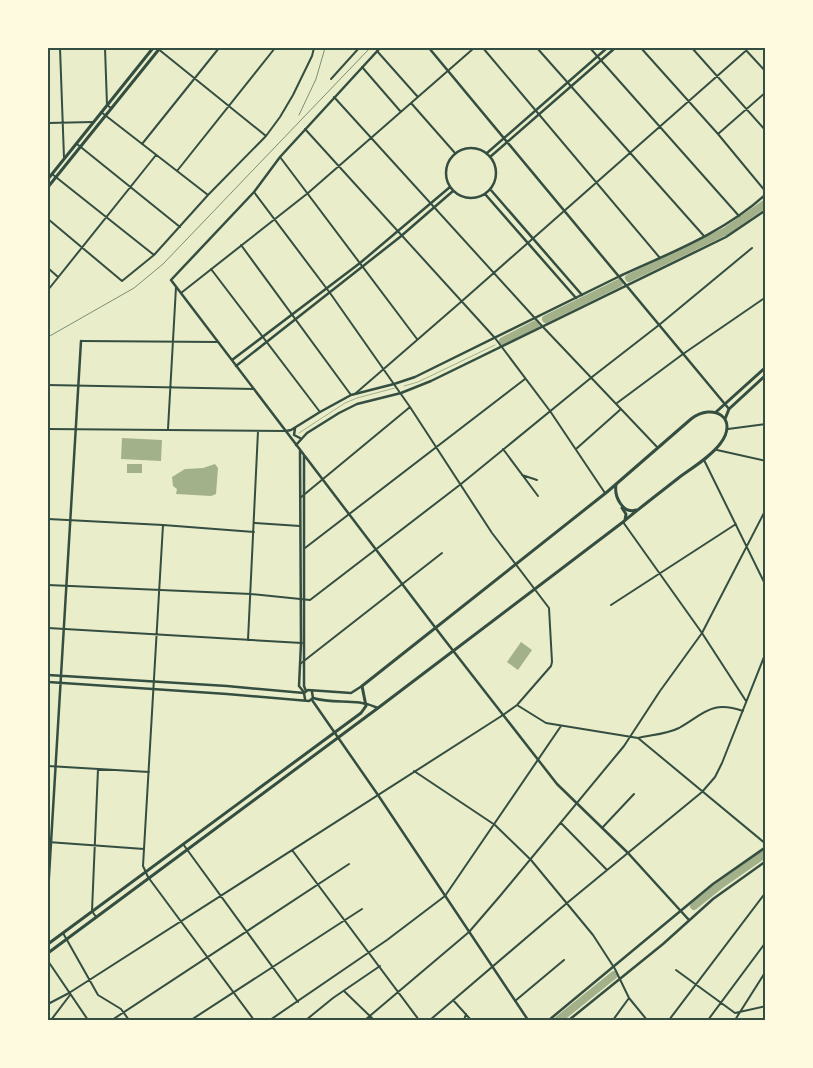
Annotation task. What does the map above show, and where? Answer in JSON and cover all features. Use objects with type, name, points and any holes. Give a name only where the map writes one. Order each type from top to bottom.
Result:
[{"type":"main road","points":[[48,179],[153,48]]},
{"type":"main road","points":[[48,187],[159,48]]},
{"type":"main road","points":[[716,412],[766,367]]},
{"type":"main road","points":[[757,375],[761,379]]},
{"type":"main road","points":[[725,418],[729,409],[766,375]]},
{"type":"main road","points":[[48,954],[148,877],[377,709],[536,589],[637,509],[704,460],[723,440],[728,429],[725,418],[716,412],[704,412],[695,416],[606,493],[362,686],[366,706],[361,713],[63,933],[49,944],[54,949]]},
{"type":"main road","points":[[616,484],[616,496],[625,510],[637,509]]},
{"type":"main road","points":[[606,493],[613,495],[625,512],[624,521]]},
{"type":"main road","points":[[271,779],[275,784]]},
{"type":"street","points":[[60,48],[64,158]]},
{"type":"street","points":[[105,48],[107,105],[111,108]]},
{"type":"street","points":[[159,48],[266,136]]},
{"type":"street","points":[[142,144],[219,48]]},
{"type":"street","points":[[177,171],[275,48]]},
{"type":"street","points":[[48,219],[122,281],[154,255],[266,136],[294,95],[314,48]]},
{"type":"street","points":[[332,79],[359,48]]},
{"type":"street","points":[[380,48],[280,156],[254,192],[170,280],[557,784],[628,853],[689,920]]},
{"type":"street","points":[[429,48],[729,409]]},
{"type":"street","points":[[181,293],[308,194],[474,48]]},
{"type":"street","points":[[483,48],[660,258]]},
{"type":"street","points":[[537,48],[704,236]]},
{"type":"street","points":[[590,48],[739,216]]},
{"type":"street","points":[[487,154],[607,48]]},
{"type":"street","points":[[490,157],[615,48]]},
{"type":"street","points":[[48,429],[289,431],[353,395],[415,377],[660,258],[739,216],[766,193],[718,134],[641,48]]},
{"type":"street","points":[[692,48],[766,131]]},
{"type":"street","points":[[353,395],[717,76],[745,49],[749,48]]},
{"type":"street","points":[[745,49],[766,72]]},
{"type":"street","points":[[377,51],[418,97]]},
{"type":"street","points":[[362,67],[401,112]]},
{"type":"street","points":[[718,134],[766,92]]},
{"type":"street","points":[[334,97],[493,273],[658,448]]},
{"type":"street","points":[[410,103],[455,153]]},
{"type":"street","points":[[101,112],[208,196]]},
{"type":"street","points":[[48,122],[94,122]]},
{"type":"street","points":[[305,129],[495,338],[550,412],[606,493]]},
{"type":"street","points":[[76,144],[180,227]]},
{"type":"street","points":[[471,148],[479,149],[487,154],[496,170],[494,183],[490,189],[485,194],[472,198],[465,198],[453,191],[446,180],[446,165],[455,153],[462,149],[471,148]]},
{"type":"street","points":[[48,290],[156,155]]},
{"type":"street","points":[[280,156],[417,340]]},
{"type":"street","points":[[52,174],[154,255]]},
{"type":"street","points":[[232,360],[360,263],[450,187]]},
{"type":"street","points":[[490,189],[582,295]]},
{"type":"street","points":[[236,366],[402,236],[453,191]]},
{"type":"street","points":[[48,1004],[70,994],[414,771],[503,716],[517,705],[551,666],[550,608],[492,532],[437,446],[330,293],[254,192]]},
{"type":"street","points":[[485,194],[576,298]]},
{"type":"street","points":[[296,445],[304,436],[339,412],[357,404],[401,394],[431,381],[726,237],[766,210]]},
{"type":"street","points":[[242,246],[353,395]]},
{"type":"street","points":[[48,584],[251,594],[310,600],[461,484],[592,377],[659,326],[752,248]]},
{"type":"street","points":[[48,268],[58,277]]},
{"type":"street","points":[[211,269],[320,412]]},
{"type":"street","points":[[168,430],[176,287]]},
{"type":"street","points":[[616,404],[683,354],[766,297]]},
{"type":"street","points":[[48,893],[49,843],[80,341],[218,342]]},
{"type":"street","points":[[300,552],[525,379]]},
{"type":"street","points":[[48,384],[254,389]]},
{"type":"street","points":[[300,498],[410,407]]},
{"type":"street","points":[[576,449],[621,409]]},
{"type":"street","points":[[728,429],[766,424]]},
{"type":"street","points":[[298,426],[294,430],[294,435],[298,438],[304,436]]},
{"type":"street","points":[[248,640],[258,431]]},
{"type":"street","points":[[503,449],[538,496]]},
{"type":"street","points":[[300,450],[300,598],[305,660],[305,699]]},
{"type":"street","points":[[715,450],[766,461]]},
{"type":"street","points":[[304,454],[304,599],[303,643],[299,686],[305,692]]},
{"type":"street","points":[[704,460],[766,586]]},
{"type":"street","points":[[522,475],[537,480]]},
{"type":"street","points":[[365,1020],[469,932],[630,736],[702,633],[766,509]]},
{"type":"street","points":[[48,519],[254,532]]},
{"type":"street","points":[[624,521],[659,574],[702,633],[746,701]]},
{"type":"street","points":[[254,523],[300,526]]},
{"type":"street","points":[[611,605],[736,524]]},
{"type":"street","points":[[163,525],[143,866],[148,877],[254,1020]]},
{"type":"street","points":[[300,664],[442,553]]},
{"type":"street","points":[[48,628],[303,643]]},
{"type":"street","points":[[430,1020],[567,903],[702,792],[715,777],[722,763],[766,652]]},
{"type":"street","points":[[48,675],[305,692],[351,693],[362,686]]},
{"type":"street","points":[[48,682],[365,702],[377,709]]},
{"type":"street","points":[[227,686],[227,694]]},
{"type":"street","points":[[312,692],[312,699],[528,1020]]},
{"type":"street","points":[[517,705],[546,723],[638,738],[672,731],[714,707],[729,707],[743,711]]},
{"type":"street","points":[[270,1020],[408,926],[446,896],[561,726]]},
{"type":"street","points":[[549,1020],[614,968],[680,911],[766,845],[638,738]]},
{"type":"street","points":[[48,766],[149,772]]},
{"type":"street","points":[[96,917],[92,911],[98,769]]},
{"type":"street","points":[[414,771],[495,825],[530,860],[593,935],[618,974],[629,998],[646,1020]]},
{"type":"street","points":[[602,828],[634,794]]},
{"type":"street","points":[[561,822],[608,870]]},
{"type":"street","points":[[49,843],[144,849]]},
{"type":"street","points":[[183,844],[298,1002]]},
{"type":"street","points":[[292,850],[420,1020]]},
{"type":"street","points":[[569,1020],[713,899],[766,862]]},
{"type":"street","points":[[112,1020],[349,864]]},
{"type":"street","points":[[669,1020],[766,892]]},
{"type":"street","points":[[191,1020],[362,909]]},
{"type":"street","points":[[63,933],[98,995],[124,1012],[129,1020]]},
{"type":"street","points":[[708,1020],[766,942]]},
{"type":"street","points":[[515,1001],[564,960]]},
{"type":"street","points":[[48,961],[88,1020]]},
{"type":"street","points":[[306,1020],[333,998],[380,966]]},
{"type":"street","points":[[676,970],[735,1013],[766,1006]]},
{"type":"street","points":[[735,1020],[766,971]]},
{"type":"street","points":[[344,991],[374,1020]]},
{"type":"street","points":[[51,1020],[70,994]]},
{"type":"street","points":[[613,1020],[629,998]]},
{"type":"street","points":[[454,1000],[471,1020]]},
{"type":"street","points":[[464,1020],[466,1014]]},
{"type":"shaded area","points":[[122,438],[162,440],[161,461],[121,459]]},
{"type":"shaded area","points":[[127,464],[142,464],[142,473],[127,473]]},
{"type":"shaded area","points":[[215,464],[218,468],[216,494],[211,496],[176,494],[177,489],[173,486],[172,477],[185,469],[203,468]]},
{"type":"shaded area","points":[[521,642],[532,650],[518,670],[507,662]]},
{"type":"waterway","points":[[629,278],[726,231],[766,203]]},
{"type":"waterway","points":[[546,319],[619,283]]},
{"type":"waterway","points":[[503,341],[536,324]]},
{"type":"waterway","points":[[404,386],[418,382],[495,345]]},
{"type":"waterway","points":[[299,433],[345,403],[395,388]]},
{"type":"waterway","points":[[694,906],[766,853]]},
{"type":"waterway","points":[[558,1020],[614,975]]},
{"type":"railway","points":[[299,115],[316,79],[325,48]]},
{"type":"railway","points":[[48,337],[134,288],[163,264],[370,48]]}]
